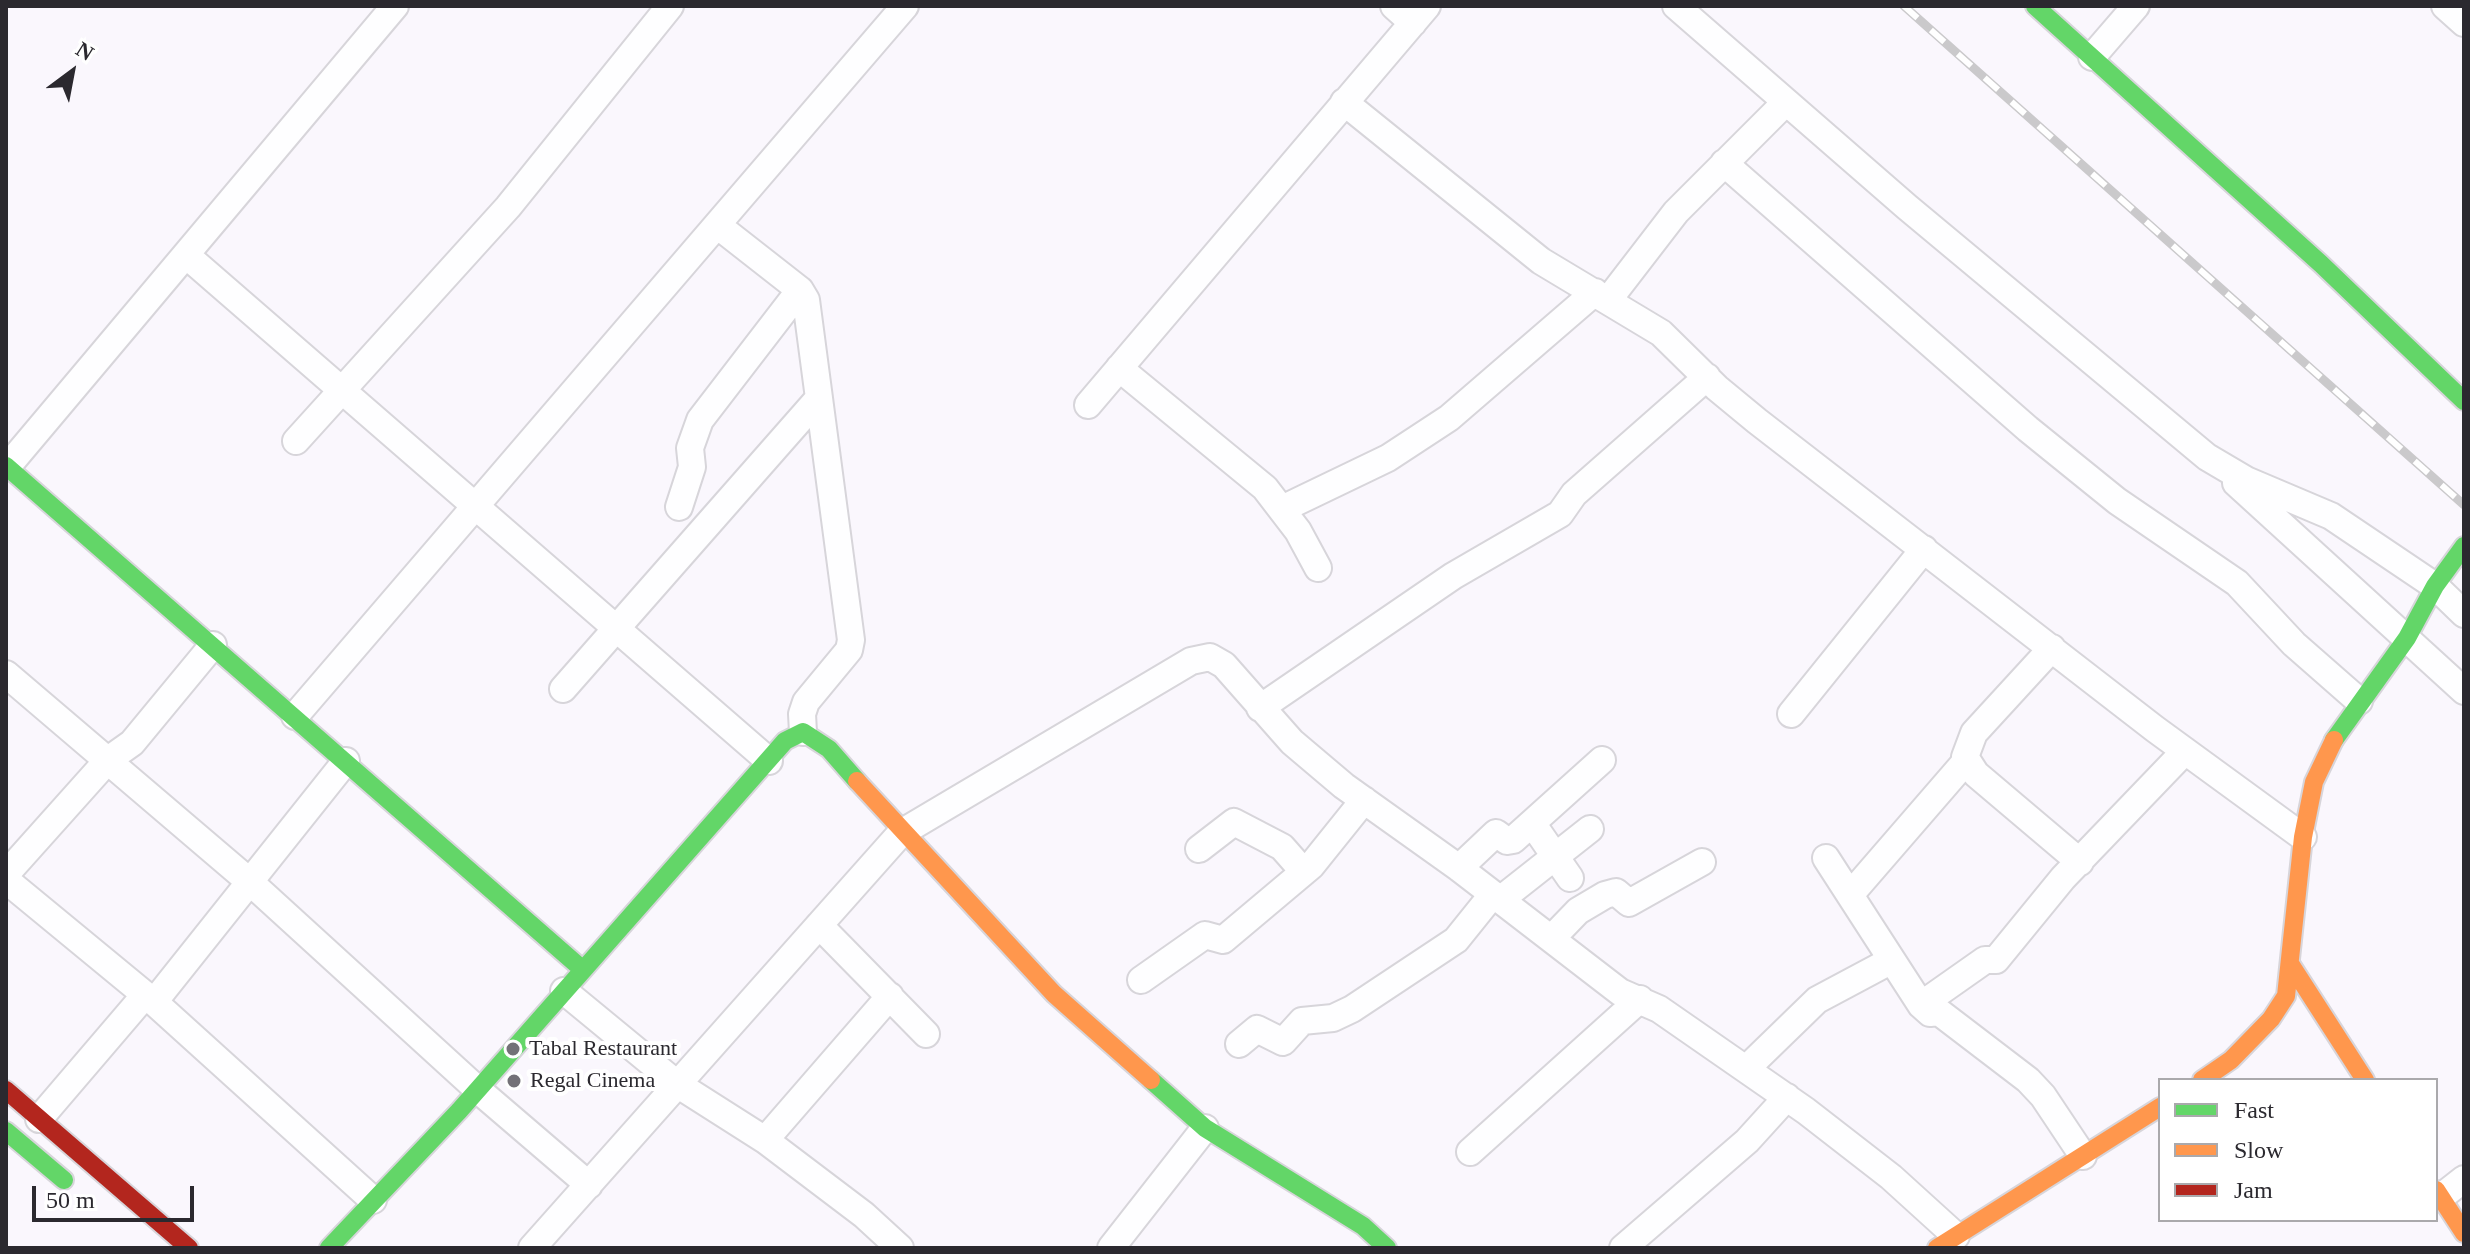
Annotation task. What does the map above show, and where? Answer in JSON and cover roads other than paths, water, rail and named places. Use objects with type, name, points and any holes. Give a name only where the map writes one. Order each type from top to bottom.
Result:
[{"type":"main road","points":[[2035,6],[2321,264],[2464,401]]},
{"type":"main road","points":[[6,466],[582,969]]},
{"type":"main road","points":[[2205,1078],[2231,1060],[2271,1019],[2286,996],[2303,837],[2323,761],[2359,701],[2407,638],[2435,586],[2464,546]]},
{"type":"main road","points":[[329,1248],[477,1089],[785,741],[803,732],[829,749],[901,833],[1054,994],[1205,1128],[1363,1226],[1387,1248]]},
{"type":"main road","points":[[2291,965],[2364,1078]]},
{"type":"main road","points":[[6,1090],[189,1248]]},
{"type":"main road","points":[[1946,1242],[2158,1108]]},
{"type":"main road","points":[[6,1131],[76,1189]]},
{"type":"main road","points":[[2438,1194],[2464,1233]]},
{"type":"street","points":[[6,466],[395,6]]},
{"type":"street","points":[[296,441],[508,207],[623,69],[670,6]]},
{"type":"street","points":[[295,716],[905,6]]},
{"type":"street","points":[[1676,6],[2207,457],[2464,691]]},
{"type":"street","points":[[2092,57],[2136,6]]},
{"type":"street","points":[[2445,6],[2464,23]]},
{"type":"street","points":[[1088,405],[1344,102],[1411,12]]},
{"type":"street","points":[[1344,102],[1514,241],[1661,333],[1757,421],[2185,751],[2303,837]]},
{"type":"street","points":[[1282,509],[1388,458],[1449,418],[1602,296],[1676,212],[1786,102]]},
{"type":"street","points":[[1724,163],[2039,438],[2152,527],[2237,583],[2294,644],[2359,701]]},
{"type":"street","points":[[717,225],[800,290],[806,300],[851,640],[849,650],[806,702],[802,714],[803,732]]},
{"type":"street","points":[[186,255],[769,761]]},
{"type":"street","points":[[679,507],[692,467],[690,448],[700,420],[800,290]]},
{"type":"street","points":[[1119,368],[1251,475],[1282,509],[1318,568]]},
{"type":"street","points":[[1260,708],[1453,576],[1560,514],[1574,494],[1707,377]]},
{"type":"street","points":[[563,689],[819,398]]},
{"type":"street","points":[[2207,457],[2246,480],[2331,516],[2435,586],[2464,614]]},
{"type":"street","points":[[1791,714],[1924,549]]},
{"type":"street","points":[[6,874],[108,760],[132,743],[213,645]]},
{"type":"street","points":[[2052,648],[1974,733],[1966,750],[1966,761],[1976,774],[2080,862]]},
{"type":"street","points":[[532,1248],[901,833],[1191,661],[1210,657],[1224,665],[1292,742],[1364,800],[1459,868],[1620,992],[1640,999],[1747,1068],[1891,1177],[1946,1242]]},
{"type":"street","points":[[6,674],[250,882],[477,1089],[589,1185]]},
{"type":"street","points":[[1921,1005],[1985,960],[1996,960],[2080,862],[2185,751]]},
{"type":"street","points":[[1459,868],[1496,833],[1511,842],[1602,760]]},
{"type":"street","points":[[39,1119],[250,882],[346,761]]},
{"type":"street","points":[[1850,895],[1966,761]]},
{"type":"street","points":[[1141,980],[1205,935],[1223,940],[1304,872],[1364,800]]},
{"type":"street","points":[[1199,849],[1234,822],[1282,847],[1304,872]]},
{"type":"street","points":[[1532,823],[1563,867]]},
{"type":"street","points":[[1239,1044],[1257,1029],[1283,1042],[1302,1021],[1333,1018],[1352,1009],[1445,949],[1497,897],[1563,867],[1590,829]]},
{"type":"street","points":[[1826,858],[1921,1005],[1930,1013],[1939,1012],[2028,1080],[2043,1096],[2083,1156]]},
{"type":"street","points":[[1551,939],[1578,911],[1605,895],[1614,891],[1629,903],[1702,862]]},
{"type":"street","points":[[6,880],[149,998],[373,1200]]},
{"type":"street","points":[[819,925],[926,1034]]},
{"type":"street","points":[[1747,1068],[1817,1000],[1892,960]]},
{"type":"street","points":[[564,991],[677,1084],[765,1140],[864,1215],[900,1248]]},
{"type":"street","points":[[765,1140],[890,996]]},
{"type":"street","points":[[1470,1152],[1640,999]]},
{"type":"street","points":[[1623,1248],[1747,1141],[1787,1097]]},
{"type":"street","points":[[1111,1248],[1205,1128]]},
{"type":"street","points":[[2438,1194],[2464,1179]]},
{"type":"railway","points":[[1904,6],[2464,505]]},
{"type":"place","name":"Tabal Restaurant","points":[[513,1049]]},
{"type":"place","name":"Regal Cinema","points":[[514,1081]]}]
